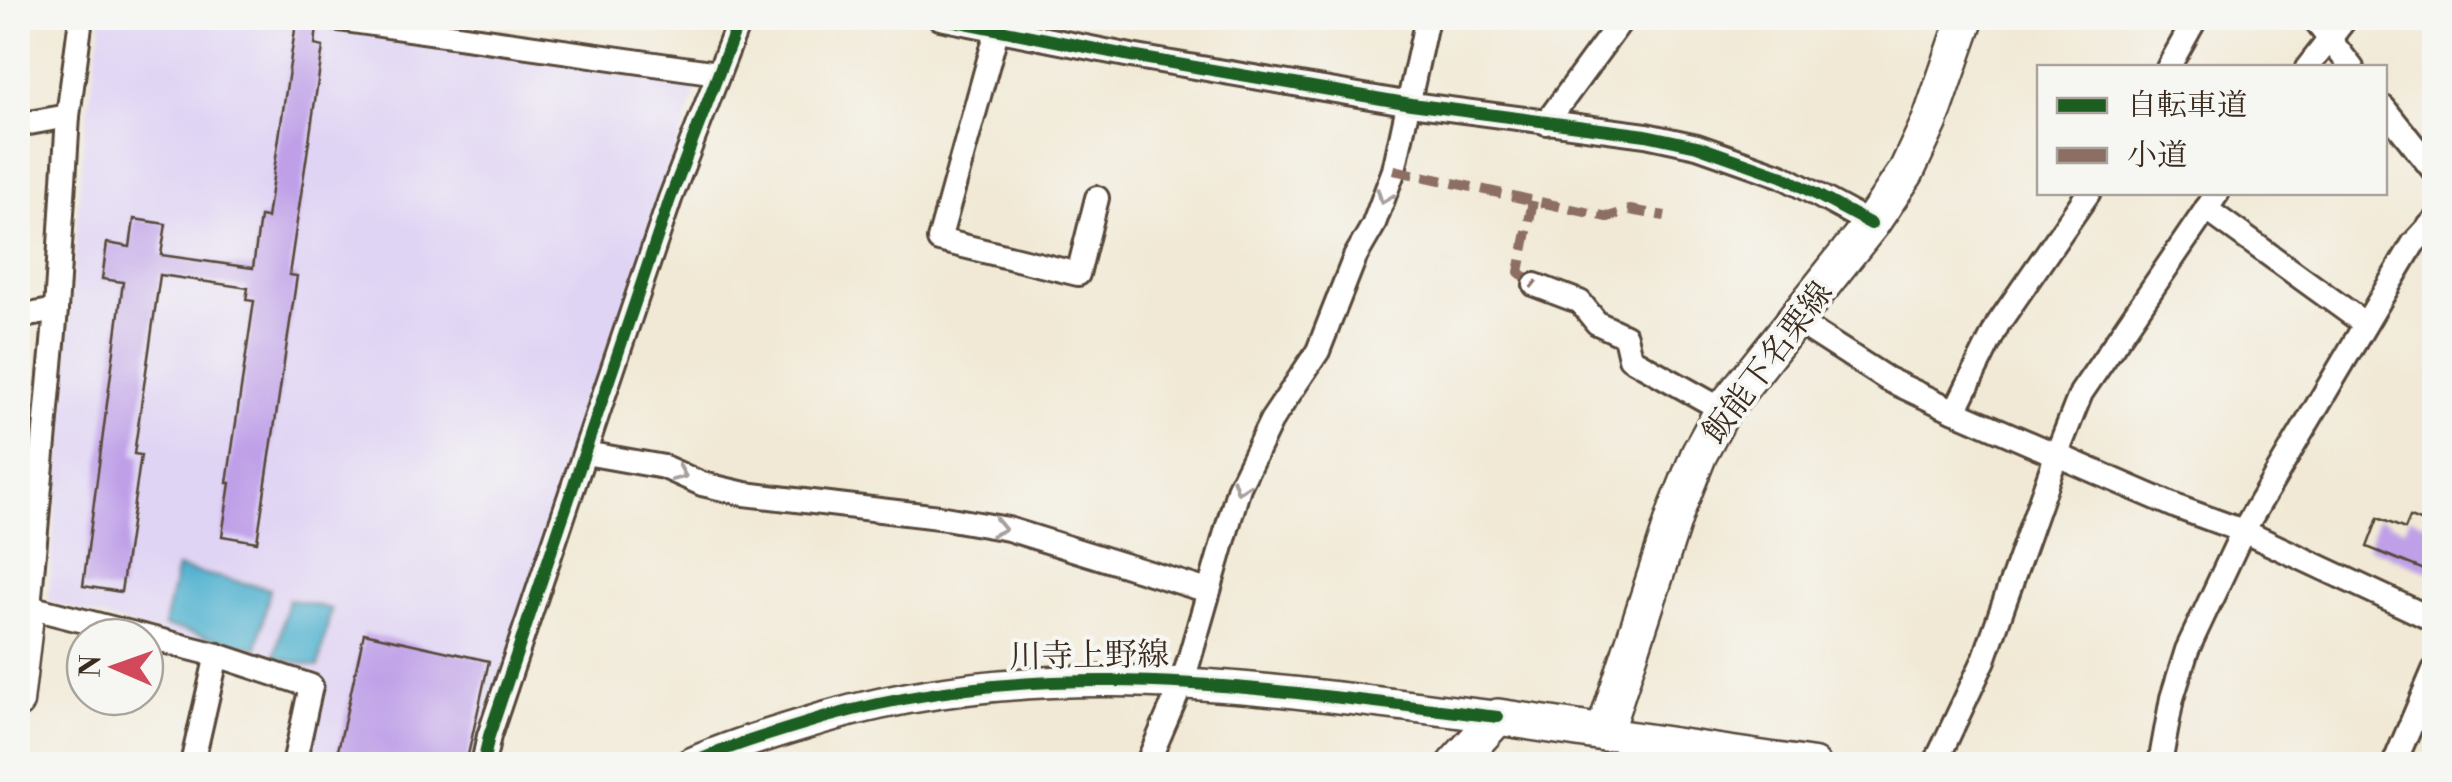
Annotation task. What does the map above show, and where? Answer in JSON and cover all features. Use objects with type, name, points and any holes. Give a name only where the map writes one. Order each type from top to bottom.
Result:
[{"type":"main road","name":"飯能下名栗線","points":[[1604,733],[1677,509],[1699,454],[1724,410],[1906,172],[1930,121],[1966,18]]},
{"type":"main road","points":[[1455,764],[1503,718],[1604,733]]},
{"type":"street","points":[[18,702],[56,310],[68,116],[82,18]]},
{"type":"street","points":[[331,18],[718,73]]},
{"type":"street","points":[[482,764],[670,200],[740,18]]},
{"type":"street","points":[[940,18],[1411,104],[1646,135],[1697,146],[1782,176],[1870,224]]},
{"type":"street","points":[[1146,764],[1183,681],[1250,462],[1318,351],[1355,257],[1373,226],[1394,170],[1427,18]]},
{"type":"street","points":[[1546,123],[1623,18]]},
{"type":"street","points":[[2170,65],[2196,18]]},
{"type":"street","points":[[2312,18],[2350,65]]},
{"type":"street","points":[[2309,65],[2346,18]]},
{"type":"street","points":[[986,25],[939,240],[1078,274],[1097,198]]},
{"type":"street","points":[[2387,112],[2434,171]]},
{"type":"street","points":[[18,125],[68,116]]},
{"type":"street","points":[[1954,412],[1998,324],[2088,195]]},
{"type":"street","points":[[1935,764],[1984,660],[2082,394],[2212,201],[2365,324]]},
{"type":"street","points":[[2160,764],[2172,698],[2187,650],[2243,531],[2413,244],[2434,221]]},
{"type":"street","points":[[1534,284],[1580,302],[1596,323],[1625,336],[1630,358],[1724,410]]},
{"type":"street","points":[[18,317],[56,310]]},
{"type":"street","points":[[1795,320],[1886,379],[1954,412],[2243,531],[2434,620]]},
{"type":"street","points":[[585,453],[664,467],[702,484],[745,494],[939,516],[1008,529],[1208,590]]},
{"type":"street","points":[[29,607],[217,655],[311,686],[294,764]]},
{"type":"street","points":[[192,764],[217,655]]},
{"type":"street","points":[[2394,764],[2434,670]]},
{"type":"street","name":"川寺上野線","points":[[701,762],[826,716],[925,694],[1060,680],[1183,681],[1503,718]]},
{"type":"street","points":[[1476,764],[1503,718]]},
{"type":"street","points":[[1604,733],[1814,764]]},
{"type":"shaded area","points":[[102,18],[275,18],[699,82],[475,764],[301,764],[317,680],[165,636],[165,617],[100,617],[48,602],[83,141]]},
{"type":"water","points":[[177,568],[270,589],[257,648],[165,626]]},
{"type":"water","points":[[288,599],[331,609],[318,667],[275,657]]},
{"type":"building","points":[[296,23],[317,26],[315,45],[323,47],[289,275],[297,276],[257,542],[222,536],[254,301],[246,300],[248,288],[160,275],[134,454],[141,455],[121,592],[83,586],[123,282],[102,279],[107,243],[130,247],[134,219],[166,224],[161,255],[253,268],[260,217],[267,218]]},
{"type":"building","points":[[2410,517],[2434,527],[2434,574],[2367,547],[2378,518],[2405,529]]},
{"type":"building","points":[[364,633],[489,661],[466,764],[335,764]]},
{"type":"marked path","points":[[1394,170],[1608,217],[1630,210],[1665,216]]},
{"type":"marked path","points":[[1533,201],[1519,272],[1535,285]]},
{"type":"cycle path","points":[[483,764],[489,736],[670,199],[740,18]]},
{"type":"cycle path","points":[[940,18],[1131,56],[1411,104],[1646,135],[1697,146],[1782,176],[1871,224]]},
{"type":"cycle path","points":[[690,764],[770,734],[886,702],[974,688],[1060,682],[1233,687],[1498,717]]}]
